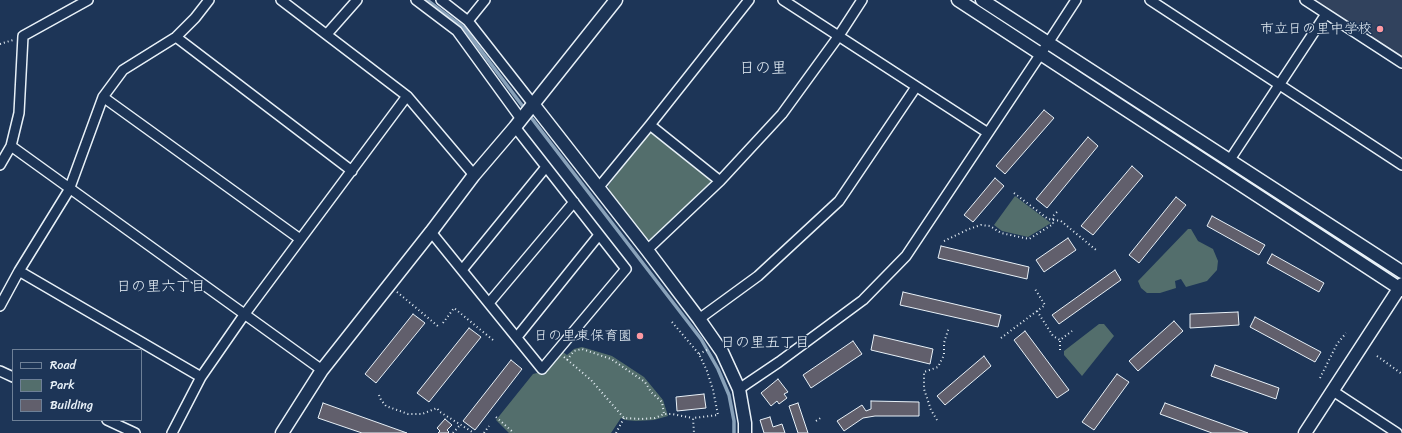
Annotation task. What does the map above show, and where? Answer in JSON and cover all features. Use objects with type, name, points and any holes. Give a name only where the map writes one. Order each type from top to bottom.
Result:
[{"type":"street","points":[[0,165],[11,146],[19,113],[24,36],[88,0]]},
{"type":"street","points":[[0,306],[19,271],[69,190],[103,96],[123,70],[176,37],[195,18],[209,0]]},
{"type":"street","points":[[281,0],[408,96],[474,175]]},
{"type":"street","points":[[327,34],[357,0]]},
{"type":"street","points":[[416,0],[457,31],[546,167],[626,269],[542,369],[431,232]]},
{"type":"street","points":[[441,0],[468,21],[599,187],[699,319],[722,352],[739,389],[746,423],[745,433]]},
{"type":"street","points":[[468,21],[485,0]]},
{"type":"street","points":[[282,433],[322,370],[474,175],[518,123],[616,0]]},
{"type":"street","points":[[599,187],[650,126],[749,0]]},
{"type":"street","points":[[783,0],[988,133]]},
{"type":"street","points":[[647,250],[720,181],[782,114],[838,37],[862,0]]},
{"type":"street","points":[[958,0],[1401,288],[1305,433]]},
{"type":"street","points":[[982,0],[1402,272]]},
{"type":"street","points":[[739,389],[779,362],[863,300],[906,256],[1076,0]]},
{"type":"street","points":[[1150,0],[1402,165]]},
{"type":"street","points":[[1304,0],[1402,63]]},
{"type":"street","points":[[1229,161],[1326,14]]},
{"type":"street","points":[[176,37],[352,171]]},
{"type":"street","points":[[699,319],[758,276],[839,201],[916,87]]},
{"type":"street","points":[[103,96],[300,239]]},
{"type":"street","points":[[172,433],[201,377],[244,315],[408,96]]},
{"type":"street","points":[[650,126],[720,181]]},
{"type":"street","points":[[11,146],[69,190],[322,370]]},
{"type":"street","points":[[462,270],[546,167]]},
{"type":"street","points":[[489,303],[574,202]]},
{"type":"street","points":[[517,337],[599,235]]},
{"type":"street","points":[[19,271],[201,377]]},
{"type":"street","points":[[0,371],[12,377]]},
{"type":"street","points":[[1333,391],[1397,433]]},
{"type":"street","points":[[109,421],[135,433]]},
{"type":"path","points":[[0,44],[24,36]]},
{"type":"path","points":[[1014,193],[1048,219],[1061,221],[1096,250]]},
{"type":"path","points":[[944,241],[981,225],[990,226],[1001,233],[1029,239],[1052,224],[1053,216],[1058,210]]},
{"type":"path","points":[[389,285],[439,327]]},
{"type":"path","points":[[1001,338],[1045,305],[1035,289]]},
{"type":"path","points":[[443,323],[454,308],[493,340]]},
{"type":"path","points":[[1037,312],[1053,336],[1060,340]]},
{"type":"path","points":[[557,351],[591,380],[624,418],[655,418],[664,414],[678,414],[693,418],[718,415],[713,390],[707,371],[699,354],[672,322]]},
{"type":"path","points":[[937,420],[931,410],[924,389],[924,372],[938,367],[944,356],[944,343],[949,326]]},
{"type":"path","points":[[1060,340],[1072,331]]},
{"type":"path","points":[[1320,378],[1336,344],[1346,333]]},
{"type":"path","points":[[1060,340],[1060,350]]},
{"type":"path","points":[[567,360],[574,351],[582,349],[612,358],[645,382],[651,392],[662,402],[664,414]]},
{"type":"path","points":[[1377,356],[1402,374]]},
{"type":"path","points":[[379,395],[386,406],[408,414],[422,414],[437,408],[440,412],[474,433]]},
{"type":"path","points":[[496,417],[514,433]]},
{"type":"path","points":[[816,421],[822,417]]},
{"type":"path","points":[[616,433],[624,418]]},
{"type":"path","points":[[693,418],[694,433]]},
{"type":"path","points":[[453,433],[460,424]]},
{"type":"path","points":[[484,433],[489,426]]},
{"type":"shaded area","name":"市立日の里中学校","points":[[1314,0],[1402,0],[1402,57]]},
{"type":"green space","points":[[653,132],[709,177],[711,183],[652,239],[646,240],[610,192],[608,186],[648,134]]},
{"type":"green space","points":[[1015,196],[1051,223],[1028,237],[1002,231],[994,225]]},
{"type":"green space","points":[[1188,229],[1191,229],[1198,241],[1213,249],[1218,261],[1217,270],[1207,281],[1186,287],[1181,279],[1175,281],[1176,288],[1160,293],[1147,293],[1141,288],[1138,281]]},
{"type":"green space","points":[[1099,324],[1104,324],[1114,336],[1082,376],[1064,355],[1064,351]]},
{"type":"green space","points":[[582,347],[612,356],[644,377],[663,400],[668,416],[654,420],[636,421],[621,418],[611,433],[509,433],[496,420],[533,374],[537,373],[544,375],[563,352],[567,355],[574,349]]},
{"type":"building","points":[[1044,110],[1054,118],[1005,174],[996,166]]},
{"type":"building","points":[[1088,137],[1098,146],[1047,208],[1036,199]]},
{"type":"building","points":[[1132,166],[1143,176],[1093,235],[1081,226]]},
{"type":"building","points":[[995,178],[1004,186],[973,222],[964,215]]},
{"type":"building","points":[[1176,197],[1186,205],[1139,263],[1129,255]]},
{"type":"building","points":[[1212,216],[1265,245],[1259,255],[1207,226]]},
{"type":"building","points":[[1068,238],[1076,250],[1044,272],[1036,260]]},
{"type":"building","points":[[941,246],[1029,267],[1027,279],[938,258]]},
{"type":"building","points":[[1272,254],[1324,283],[1319,292],[1267,263]]},
{"type":"building","points":[[1115,270],[1121,280],[1059,324],[1052,315]]},
{"type":"building","points":[[903,292],[1001,315],[998,327],[900,305]]},
{"type":"building","points":[[1238,312],[1239,325],[1190,328],[1190,314]]},
{"type":"building","points":[[413,314],[425,323],[376,383],[365,374]]},
{"type":"building","points":[[1255,317],[1321,352],[1315,362],[1250,327]]},
{"type":"building","points":[[1174,321],[1183,331],[1138,371],[1129,361]]},
{"type":"building","points":[[469,328],[481,337],[429,402],[417,393]]},
{"type":"building","points":[[1025,331],[1069,390],[1057,398],[1014,340]]},
{"type":"building","points":[[874,335],[933,349],[930,364],[871,350]]},
{"type":"building","points":[[853,341],[862,354],[811,388],[803,375]]},
{"type":"building","points":[[984,356],[991,366],[945,405],[937,396]]},
{"type":"building","points":[[511,360],[522,369],[475,430],[463,421]]},
{"type":"building","points":[[1215,365],[1279,388],[1276,399],[1211,376]]},
{"type":"building","points":[[1117,374],[1129,382],[1094,430],[1082,422]]},
{"type":"building","points":[[778,379],[788,392],[784,394],[787,398],[779,404],[777,401],[771,406],[761,393]]},
{"type":"building","points":[[704,394],[706,408],[677,411],[676,397]]},
{"type":"building","points":[[871,401],[919,402],[919,416],[875,416],[863,418],[844,431],[837,421],[862,405],[866,411],[871,409]]},
{"type":"building","points":[[323,403],[407,433],[362,433],[318,418]]},
{"type":"building","points":[[798,403],[808,433],[798,433],[789,406]]},
{"type":"building","points":[[1165,403],[1248,433],[1212,433],[1160,414]]},
{"type":"building","points":[[770,417],[773,427],[782,424],[785,433],[764,433],[760,420]]},
{"type":"building","points":[[445,419],[452,425],[447,430],[449,432],[438,433],[440,431],[437,428]]},
{"type":"waterway","points":[[427,0],[464,28],[701,339],[718,369],[729,395],[734,421],[734,433]]},
{"type":"place","name":"市立日の里中学校","points":[[1380,29]]},
{"type":"place","name":"日の里東保育園","points":[[640,336]]},
{"type":"district","name":"日の里","points":[[763,69]]},
{"type":"district","name":"日の里六丁目","points":[[161,287]]},
{"type":"district","name":"日の里五丁目","points":[[765,343]]}]
